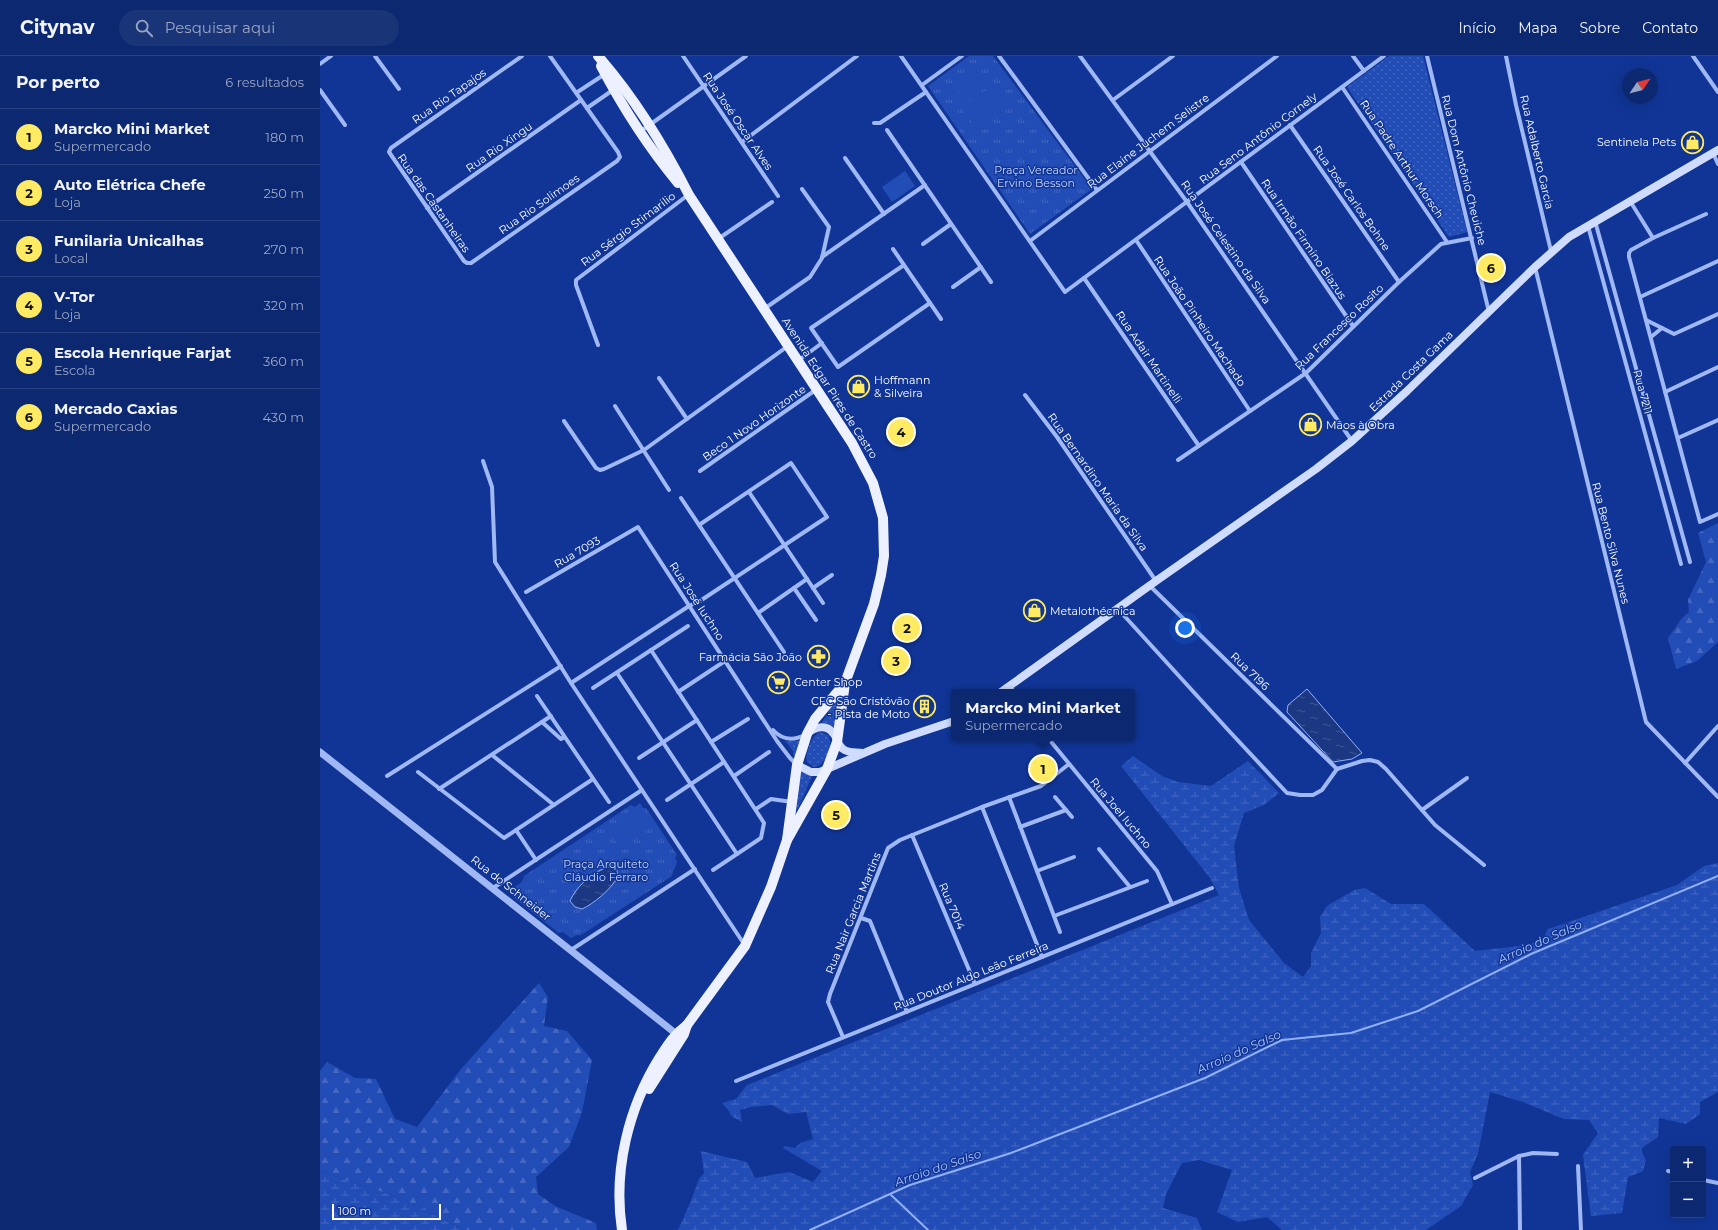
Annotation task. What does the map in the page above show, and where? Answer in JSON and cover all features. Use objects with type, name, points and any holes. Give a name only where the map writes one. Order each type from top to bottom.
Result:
[{"type":"main road","name":"Avenida Edgar Pires de Castro","points":[[597,56],[614,90],[645,128]]},
{"type":"main road","name":"Avenida Edgar Pires de Castro","points":[[597,56],[622,84],[663,165],[688,195],[789,346],[863,462],[873,483],[883,518],[884,556],[881,575],[874,604],[845,683],[837,742],[826,769],[787,840]]},
{"type":"main road","name":"Estrada Costa Gama","points":[[1012,689],[1118,608],[1316,469],[1352,441],[1407,391],[1551,251],[1591,223],[1715,151]]},
{"type":"main road","name":"Avenida Edgar Pires de Castro","points":[[636,1106],[648,1091],[684,1034],[687,1025],[745,946],[772,887],[787,840],[797,764],[807,734],[815,719],[845,683]]},
{"type":"main road","points":[[797,764],[811,772],[816,773],[863,753],[951,722]]},
{"type":"main road","points":[[807,734],[815,728],[825,728],[833,733],[837,742],[844,750],[863,753]]},
{"type":"main road","name":"Avenida Edgar Pires de Castro","points":[[622,1230],[619,1208],[620,1173],[627,1133],[643,1088],[653,1068],[675,1033],[687,1025]]},
{"type":"street","points":[[320,64],[331,56]]},
{"type":"street","points":[[375,56],[399,90]]},
{"type":"street","name":"Rua Rio Tapajos","points":[[389,152],[391,148],[522,56]]},
{"type":"street","points":[[550,56],[587,108],[614,90]]},
{"type":"street","name":"Rua José Oscar Alves","points":[[683,56],[778,196]]},
{"type":"street","points":[[645,128],[746,56]]},
{"type":"street","points":[[742,142],[857,56]]},
{"type":"street","points":[[901,56],[1030,240]]},
{"type":"street","points":[[922,85],[962,56]]},
{"type":"street","points":[[999,56],[1097,190]]},
{"type":"street","name":"Rua José Celestino da Silva","points":[[1080,56],[1187,202],[1352,441]]},
{"type":"street","points":[[1113,100],[1173,56]]},
{"type":"street","name":"Rua Elaine Juchem Selistre","points":[[1030,240],[1277,56]]},
{"type":"street","points":[[1353,56],[1364,70]]},
{"type":"street","name":"Rua Seno Antônio Cornely","points":[[1030,240],[1065,292],[1384,56]]},
{"type":"street","name":"Rua Dom Antônio Cheuiche","points":[[1427,56],[1489,312]]},
{"type":"street","name":"Rua Adalberto Garcia","points":[[1506,56],[1516,105],[1551,251]]},
{"type":"street","points":[[1694,56],[1718,92]]},
{"type":"street","points":[[576,93],[605,74]]},
{"type":"street","name":"Rua Padre Arthur Morsch","points":[[1342,87],[1447,242]]},
{"type":"street","points":[[320,90],[345,125]]},
{"type":"street","points":[[874,123],[880,123],[926,92]]},
{"type":"street","name":"Rua Rio Xingu","points":[[427,208],[581,100]]},
{"type":"street","name":"Rua Rio Solimoes","points":[[467,263],[471,263],[617,161],[620,157],[618,152],[587,108]]},
{"type":"street","name":"Rua José Carlos Bohne","points":[[1290,125],[1399,282]]},
{"type":"street","points":[[887,130],[991,282]]},
{"type":"street","points":[[1715,151],[1718,164]]},
{"type":"street","name":"Rua das Castanheiras","points":[[389,152],[464,261],[467,263]]},
{"type":"street","points":[[845,158],[884,214]]},
{"type":"street","name":"Rua Irmão Firmino Biazus","points":[[1241,162],[1353,326]]},
{"type":"street","points":[[822,258],[925,185]]},
{"type":"street","points":[[764,309],[810,277],[822,258],[829,227],[802,188]]},
{"type":"street","name":"Rua Sérgio Stimarilio","points":[[598,345],[576,285],[576,280],[688,195]]},
{"type":"street","points":[[1630,201],[1653,238]]},
{"type":"street","points":[[718,240],[772,202]]},
{"type":"street","points":[[1706,214],[1653,238],[1629,253],[1700,522],[1718,514]]},
{"type":"street","points":[[1591,223],[1690,562]]},
{"type":"street","name":"Rua 7211","points":[[1591,223],[1682,564]]},
{"type":"street","points":[[923,244],[951,224]]},
{"type":"street","name":"Rua Francesco Rosito","points":[[1178,460],[1306,374],[1353,326],[1441,244],[1472,238]]},
{"type":"street","name":"Rua João Pinheiro Machado","points":[[1136,240],[1250,411]]},
{"type":"street","points":[[893,249],[941,319]]},
{"type":"street","points":[[1640,297],[1718,261]]},
{"type":"street","points":[[904,265],[811,328],[838,367],[930,303]]},
{"type":"street","points":[[953,287],[981,267]]},
{"type":"street","name":"Rua Bento Silva Nunes","points":[[1535,267],[1646,722],[1718,797]]},
{"type":"street","name":"Rua Adair Martinelli","points":[[1084,278],[1199,446]]},
{"type":"street","points":[[1646,320],[1674,334],[1718,314]]},
{"type":"street","points":[[1650,337],[1662,328]]},
{"type":"street","points":[[798,360],[822,343]]},
{"type":"street","points":[[564,421],[596,468],[600,470],[604,469],[644,450],[789,346]]},
{"type":"street","points":[[1665,392],[1718,367]]},
{"type":"street","points":[[659,378],[687,419]]},
{"type":"street","name":"Beco 1 Novo Horizonte","points":[[700,471],[817,389]]},
{"type":"street","name":"Rua Bernardino Maria da Silva","points":[[1025,395],[1057,437],[1153,583]]},
{"type":"street","points":[[615,406],[669,490]]},
{"type":"street","points":[[1678,438],[1718,420]]},
{"type":"street","points":[[483,461],[492,487],[495,562],[571,683],[745,946]]},
{"type":"street","points":[[571,683],[827,516],[792,463],[699,525]]},
{"type":"street","points":[[749,492],[823,603]]},
{"type":"street","points":[[681,498],[784,652]]},
{"type":"street","name":"Rua 7093","points":[[526,592],[638,526]]},
{"type":"street","name":"Rua José Iuchno","points":[[638,526],[786,753],[797,764]]},
{"type":"street","points":[[813,588],[832,575]]},
{"type":"street","points":[[758,613],[807,579]]},
{"type":"street","name":"Rua 7196","points":[[1153,583],[1337,769]]},
{"type":"street","points":[[794,588],[816,620]]},
{"type":"street","points":[[1118,608],[1230,732],[1288,792],[1300,795],[1312,795],[1322,790],[1337,769],[1362,761],[1370,760],[1378,762],[1444,834],[1472,854],[1484,865]]},
{"type":"street","points":[[593,688],[688,626]]},
{"type":"street","points":[[651,650],[764,823],[761,838],[713,870]]},
{"type":"street","points":[[678,692],[725,661]]},
{"type":"street","points":[[387,776],[561,666]]},
{"type":"street","points":[[617,673],[737,854]]},
{"type":"street","points":[[537,696],[609,802]]},
{"type":"street","points":[[439,789],[551,716]]},
{"type":"street","points":[[712,742],[748,719]]},
{"type":"street","points":[[639,758],[697,720]]},
{"type":"street","points":[[542,722],[561,739],[564,737]]},
{"type":"street","name":"Rua José Iuchno","points":[[769,726],[776,734],[783,738],[798,738],[807,734]]},
{"type":"street","points":[[1685,763],[1718,726]]},
{"type":"street","name":"Rua Joel Iuchno","points":[[1050,741],[1157,871],[1172,904]]},
{"type":"street","name":"Rua do Schneider","points":[[320,752],[675,1033]]},
{"type":"street","points":[[734,776],[769,752]]},
{"type":"street","points":[[492,754],[554,805]]},
{"type":"street","points":[[666,800],[724,762]]},
{"type":"street","name":"Rua Nair Garcia Martins","points":[[843,1038],[828,1002],[888,848],[900,840],[912,835],[1008,797],[1041,786],[1069,764]]},
{"type":"street","points":[[418,772],[504,838],[594,779]]},
{"type":"street","points":[[1422,810],[1467,778]]},
{"type":"street","points":[[493,888],[642,790]]},
{"type":"street","points":[[1008,797],[1060,932]]},
{"type":"street","points":[[1055,797],[1072,818]]},
{"type":"street","points":[[756,809],[771,799],[793,802]]},
{"type":"street","points":[[982,807],[1042,957]]},
{"type":"street","points":[[1020,828],[1066,810]]},
{"type":"street","points":[[516,830],[536,860]]},
{"type":"street","name":"Rua 7014","points":[[912,835],[975,984]]},
{"type":"street","points":[[1099,850],[1130,887]]},
{"type":"street","points":[[1037,871],[1074,857]]},
{"type":"street","points":[[571,950],[695,869]]},
{"type":"street","points":[[1054,916],[1147,881]]},
{"type":"street","name":"Rua Doutor Aldo Leão Ferreira","points":[[736,1081],[1212,888]]},
{"type":"street","points":[[861,918],[870,921],[907,1012]]},
{"type":"street","points":[[675,1033],[675,1048]]},
{"type":"street","points":[[1475,1178],[1519,1156],[1534,1153],[1556,1154]]},
{"type":"street","points":[[1519,1156],[1520,1230]]},
{"type":"street","points":[[1578,1166],[1581,1230]]},
{"type":"street","points":[[1706,1181],[1718,1183]]},
{"type":"green space","name":"Praça Vereador Ervino Besson","points":[[969,56],[993,56],[1092,189],[1030,234],[928,86]]},
{"type":"green space","points":[[1389,56],[1423,56],[1467,232],[1449,237],[1347,87]]},
{"type":"green space","points":[[975,71],[985,84],[964,99],[954,86]]},
{"type":"green space","points":[[996,83],[1011,104],[977,129],[961,108]]},
{"type":"green space","points":[[905,171],[915,186],[892,202],[882,187]]},
{"type":"green space","points":[[1718,523],[1718,642],[1697,661],[1676,669],[1668,638],[1682,618],[1689,612],[1688,600],[1706,562],[1698,533]]},
{"type":"green space","points":[[837,699],[839,700],[834,729],[821,724]]},
{"type":"green space","points":[[820,732],[828,735],[830,739],[829,750],[825,760],[818,766],[814,767],[807,762],[807,754],[811,741]]},
{"type":"green space","points":[[785,741],[799,741],[794,756],[793,751]]},
{"type":"green space","points":[[1133,756],[1162,776],[1178,782],[1211,786],[1248,761],[1279,793],[1264,805],[1244,813],[1234,846],[1239,888],[1249,920],[1284,963],[1303,977],[1311,966],[1311,953],[1321,933],[1320,917],[1327,906],[1354,890],[1365,888],[1391,904],[1424,904],[1475,951],[1529,945],[1544,937],[1548,929],[1677,885],[1704,866],[1718,863],[1718,1092],[1700,1102],[1700,1114],[1686,1124],[1659,1118],[1658,1137],[1642,1148],[1642,1153],[1646,1160],[1643,1171],[1628,1177],[1622,1213],[1591,1216],[1583,1155],[1598,1133],[1589,1120],[1564,1119],[1523,1102],[1490,1092],[1478,1154],[1470,1172],[1473,1185],[1461,1206],[1426,1230],[1282,1230],[1267,1217],[1238,1222],[1217,1212],[1232,1170],[1199,1160],[1182,1163],[1166,1194],[1163,1208],[1197,1218],[1202,1230],[678,1230],[699,1179],[704,1173],[701,1151],[747,1162],[755,1178],[789,1172],[813,1182],[822,1171],[783,1148],[784,1146],[795,1148],[800,1143],[813,1139],[806,1112],[788,1114],[772,1105],[751,1107],[740,1110],[742,1122],[731,1116],[729,1111],[722,1103],[736,1099],[747,1085],[1219,895],[1210,878],[1121,766]]},
{"type":"green space","points":[[801,772],[812,776],[798,809],[794,809]]},
{"type":"green space","name":"Praça Arquiteto Cláudio Ferraro","points":[[640,803],[643,808],[646,808],[677,855],[675,858],[677,862],[672,876],[581,935],[571,938],[563,932],[559,933],[513,897],[513,888],[522,882],[524,876],[631,805],[635,807]]},
{"type":"green space","points":[[637,811],[649,829],[620,848],[608,830]]},
{"type":"green space","points":[[539,983],[548,997],[544,1026],[567,1031],[592,1060],[582,1112],[569,1147],[536,1177],[538,1194],[555,1206],[596,1223],[597,1230],[463,1230],[403,1199],[320,1171],[320,1071],[327,1062],[355,1078],[376,1079],[395,1119],[417,1127],[461,1069]]},
{"type":"green space","points":[[320,1171],[403,1199],[463,1230],[320,1230]]},
{"type":"water","points":[[1307,689],[1362,753],[1352,759],[1333,762],[1287,712],[1288,705]]},
{"type":"water","points":[[613,866],[616,868],[617,876],[607,891],[582,909],[575,907],[570,901],[577,889],[600,870]]},
{"type":"waterway","name":"Arroio do Salso","points":[[810,1230],[910,1185],[1011,1153],[1205,1078],[1282,1040],[1351,1033],[1418,1011],[1531,954],[1718,876]]},
{"type":"waterway","points":[[890,1194],[928,1230]]},
{"type":"place","name":"Sentinela Pets","points":[[1692,142]]},
{"type":"place","name":"Mercado Caxias","points":[[1491,268]]},
{"type":"place","name":"Hoffmann & Silveira","points":[[858,386]]},
{"type":"place","name":"Mãos à Obra","points":[[1311,425]]},
{"type":"place","name":"V-Tor","points":[[901,432]]},
{"type":"place","name":"Metalothécnica","points":[[1035,611]]},
{"type":"place","name":"Auto Elétrica Chefe","points":[[907,628]]},
{"type":"place","name":"Farmácia São João","points":[[818,657]]},
{"type":"place","name":"Funilaria Unicalhas","points":[[896,661]]},
{"type":"place","name":"Center Shop","points":[[779,682]]},
{"type":"place","name":"CFC São Cristóvão - Pista de Moto","points":[[925,707]]},
{"type":"place","name":"Marcko Mini Market","points":[[1043,769]]},
{"type":"place","name":"Escola Henrique Farjat","points":[[836,815]]}]
